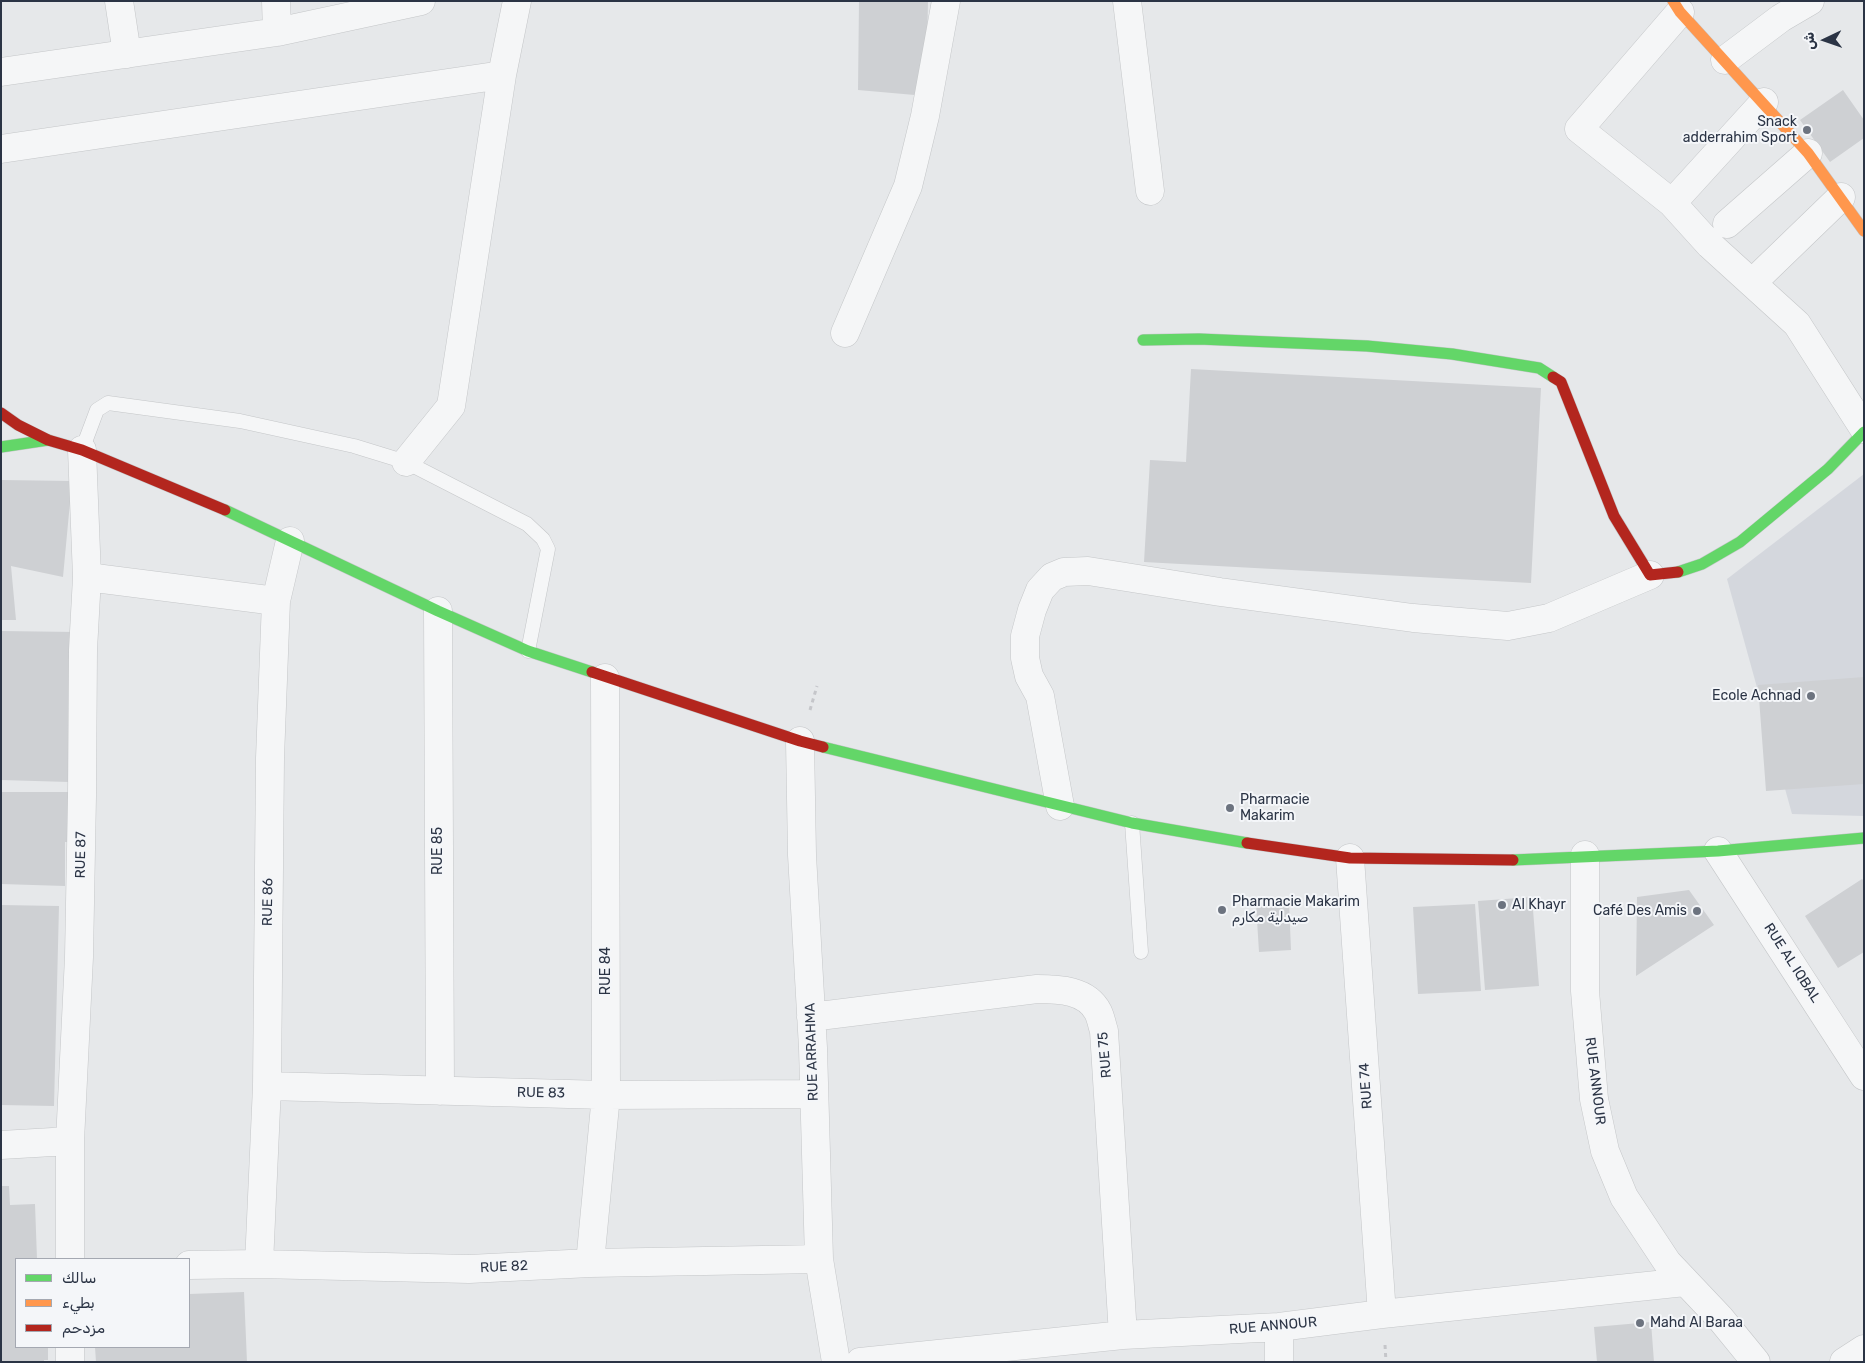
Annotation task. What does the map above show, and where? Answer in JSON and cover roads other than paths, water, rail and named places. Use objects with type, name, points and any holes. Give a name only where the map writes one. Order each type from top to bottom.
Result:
[{"type":"street","points":[[119,1],[127,54]]},
{"type":"street","points":[[276,1],[277,32]]},
{"type":"street","points":[[1,72],[277,32],[421,1]]},
{"type":"street","points":[[406,462],[451,406],[502,75],[516,1]]},
{"type":"street","points":[[845,333],[908,186],[925,116],[946,1]]},
{"type":"street","points":[[1127,1],[1150,191]]},
{"type":"street","points":[[1725,60],[1781,18],[1810,1]]},
{"type":"street","points":[[1060,806],[1040,696],[1029,676],[1025,658],[1025,636],[1032,610],[1040,590],[1052,577],[1064,572],[1088,571],[1220,592],[1413,618],[1508,626],[1550,618],[1650,575],[1676,573],[1702,564],[1740,542],[1828,469],[1864,430],[1797,324],[1710,245],[1672,203],[1579,129],[1676,6],[1808,152],[1863,227]]},
{"type":"street","points":[[1,149],[502,75]]},
{"type":"street","points":[[1672,203],[1764,102]]},
{"type":"street","points":[[1727,224],[1808,152]]},
{"type":"street","points":[[1752,283],[1841,197]]},
{"type":"street","points":[[1143,340],[1200,339],[1367,346],[1452,354],[1539,368],[1561,382],[1614,516],[1650,575]]},
{"type":"street","points":[[1,413],[18,425],[48,440],[82,450],[206,500],[528,652],[800,742],[1132,823],[1251,844],[1350,858],[1512,860],[1585,855],[1718,851],[1864,838]]},
{"type":"street","points":[[1,424],[18,425]]},
{"type":"street","points":[[1,448],[48,440]]},
{"type":"street","name":"RUE 87","points":[[70,1258],[70,1141],[79,957],[83,650],[87,577],[82,450]]},
{"type":"street","name":"RUE 86","points":[[259,1264],[267,1086],[270,758],[276,601],[290,541]]},
{"type":"street","points":[[87,577],[276,601]]},
{"type":"street","name":"RUE 85","points":[[438,611],[440,1091]]},
{"type":"street","name":"RUE 84","points":[[590,1264],[606,1095],[605,678]]},
{"type":"street","name":"RUE ARRAHMA","points":[[800,742],[802,855],[811,1017],[819,1259],[836,1362]]},
{"type":"street","name":"RUE AL IQBAL","points":[[1718,851],[1864,1076]]},
{"type":"street","name":"RUE ANNOUR","points":[[1585,855],[1585,991],[1594,1099],[1605,1151],[1624,1197],[1667,1262],[1720,1318],[1756,1362]]},
{"type":"street","name":"RUE 74","points":[[1350,858],[1382,1314]]},
{"type":"street","name":"RUE 75","points":[[811,1017],[1038,989],[1069,991],[1092,1003],[1098,1012],[1104,1031],[1123,1334]]},
{"type":"street","name":"RUE 83","points":[[267,1086],[606,1095],[814,1094]]},
{"type":"street","points":[[1,1145],[70,1141]]},
{"type":"street","name":"RUE 82","points":[[190,1265],[259,1264],[469,1269],[590,1264],[819,1259]]},
{"type":"street","name":"RUE ANNOUR","points":[[860,1362],[1123,1334],[1279,1327],[1382,1314],[1685,1282]]},
{"type":"street","points":[[1279,1327],[1279,1362]]},
{"type":"street","points":[[70,1348],[70,1362]]},
{"type":"street","points":[[1844,1362],[1864,1349]]},
{"type":"lane","points":[[82,450],[98,410],[108,403],[240,421],[354,446],[406,462],[527,524],[543,540],[548,549],[528,652]]},
{"type":"lane","points":[[1132,823],[1141,952]]},
{"type":"place","name":"Snack adderrahim Sport","points":[[1807,130]]},
{"type":"place","name":"Ecole Achnad","points":[[1811,696]]},
{"type":"place","name":"Pharmacie Makarim","points":[[1230,808]]},
{"type":"place","name":"Al Khayr","points":[[1502,905]]},
{"type":"place","name":"Pharmacie Makarim صيدلية مكارم","points":[[1222,910]]},
{"type":"place","name":"Café Des Amis","points":[[1697,911]]},
{"type":"place","name":"Mahd Al Baraa","points":[[1640,1323]]}]
